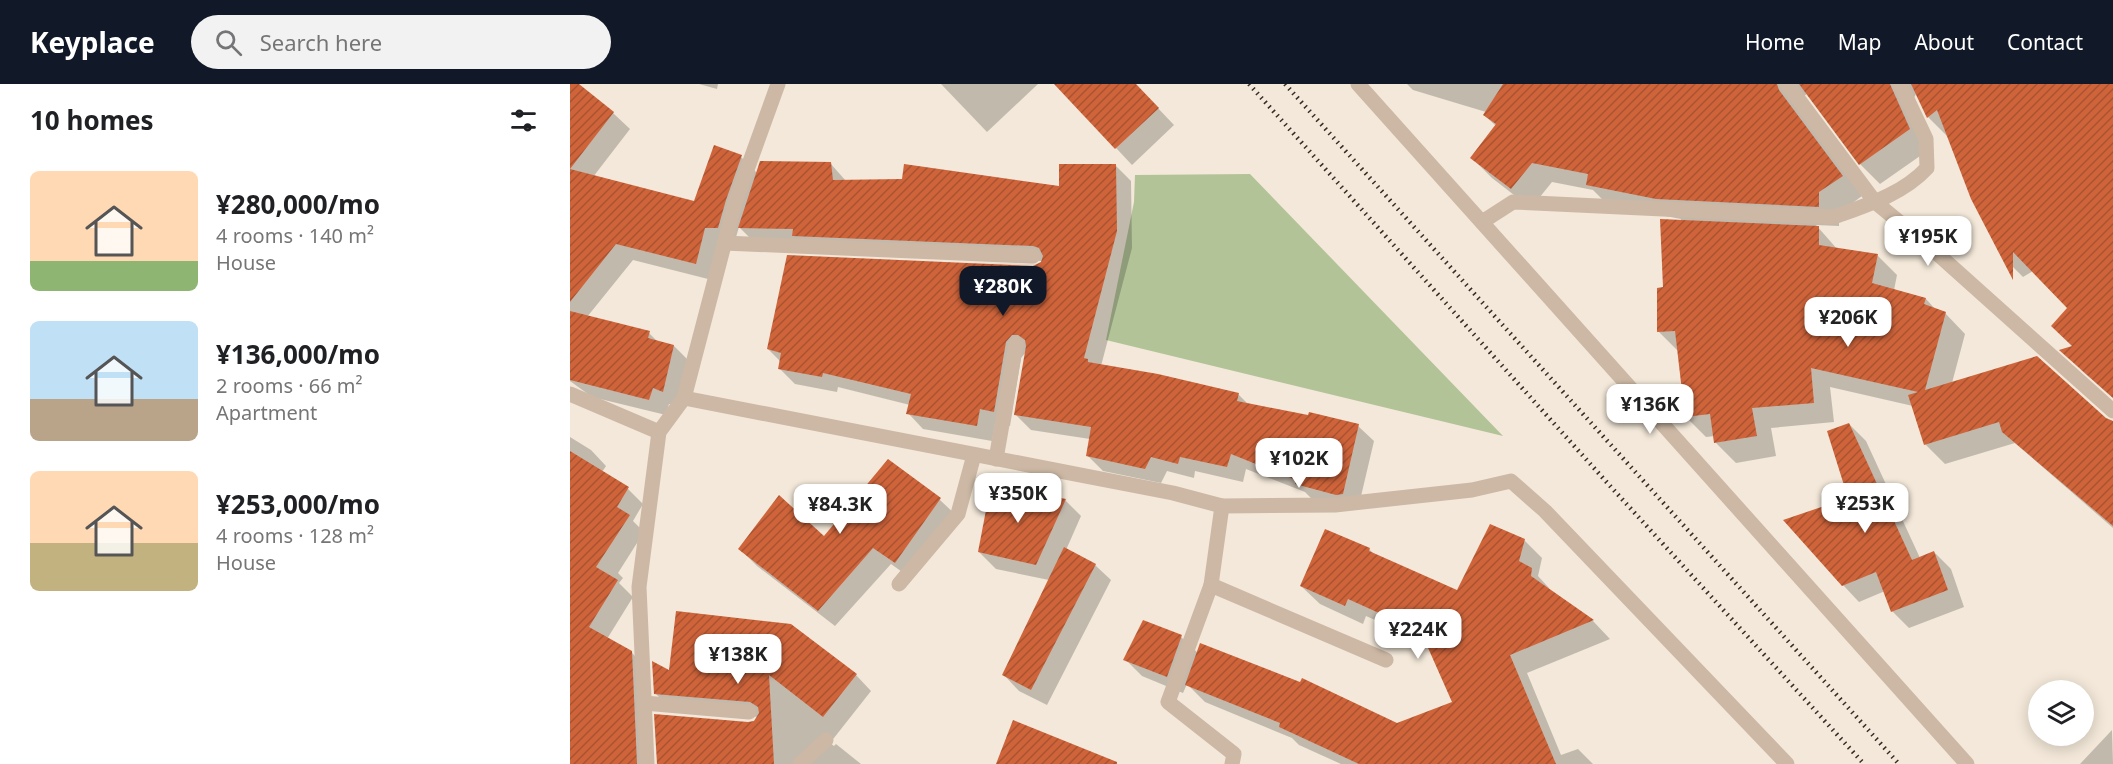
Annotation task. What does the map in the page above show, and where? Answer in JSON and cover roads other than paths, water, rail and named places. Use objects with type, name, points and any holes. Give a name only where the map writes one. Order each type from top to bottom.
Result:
[{"type":"street","points":[[647,764],[639,587],[659,432],[684,398],[735,203],[778,84]]},
{"type":"street","points":[[1358,84],[1966,764]]},
{"type":"street","points":[[1787,84],[1875,202],[1931,248],[2113,411]]},
{"type":"street","points":[[1482,222],[1513,202],[1834,217],[1875,202],[1915,181],[1927,168],[1926,139],[1900,84]]},
{"type":"street","points":[[724,243],[1033,256]]},
{"type":"street","points":[[996,459],[1016,344]]},
{"type":"street","points":[[570,394],[659,432]]},
{"type":"street","points":[[684,398],[1173,493],[1222,506],[1335,505],[1472,490],[1511,481],[1545,511],[1787,764]]},
{"type":"street","points":[[899,584],[958,514],[974,455]]},
{"type":"street","points":[[1222,506],[1211,585],[1168,702],[1234,754],[1232,764]]},
{"type":"street","points":[[1211,585],[1386,660]]},
{"type":"street","points":[[644,702],[749,712]]},
{"type":"street","points":[[800,764],[826,740]]},
{"type":"railway","points":[[1249,84],[1611,487],[1864,764]]},
{"type":"railway","points":[[1285,84],[1899,764]]}]
